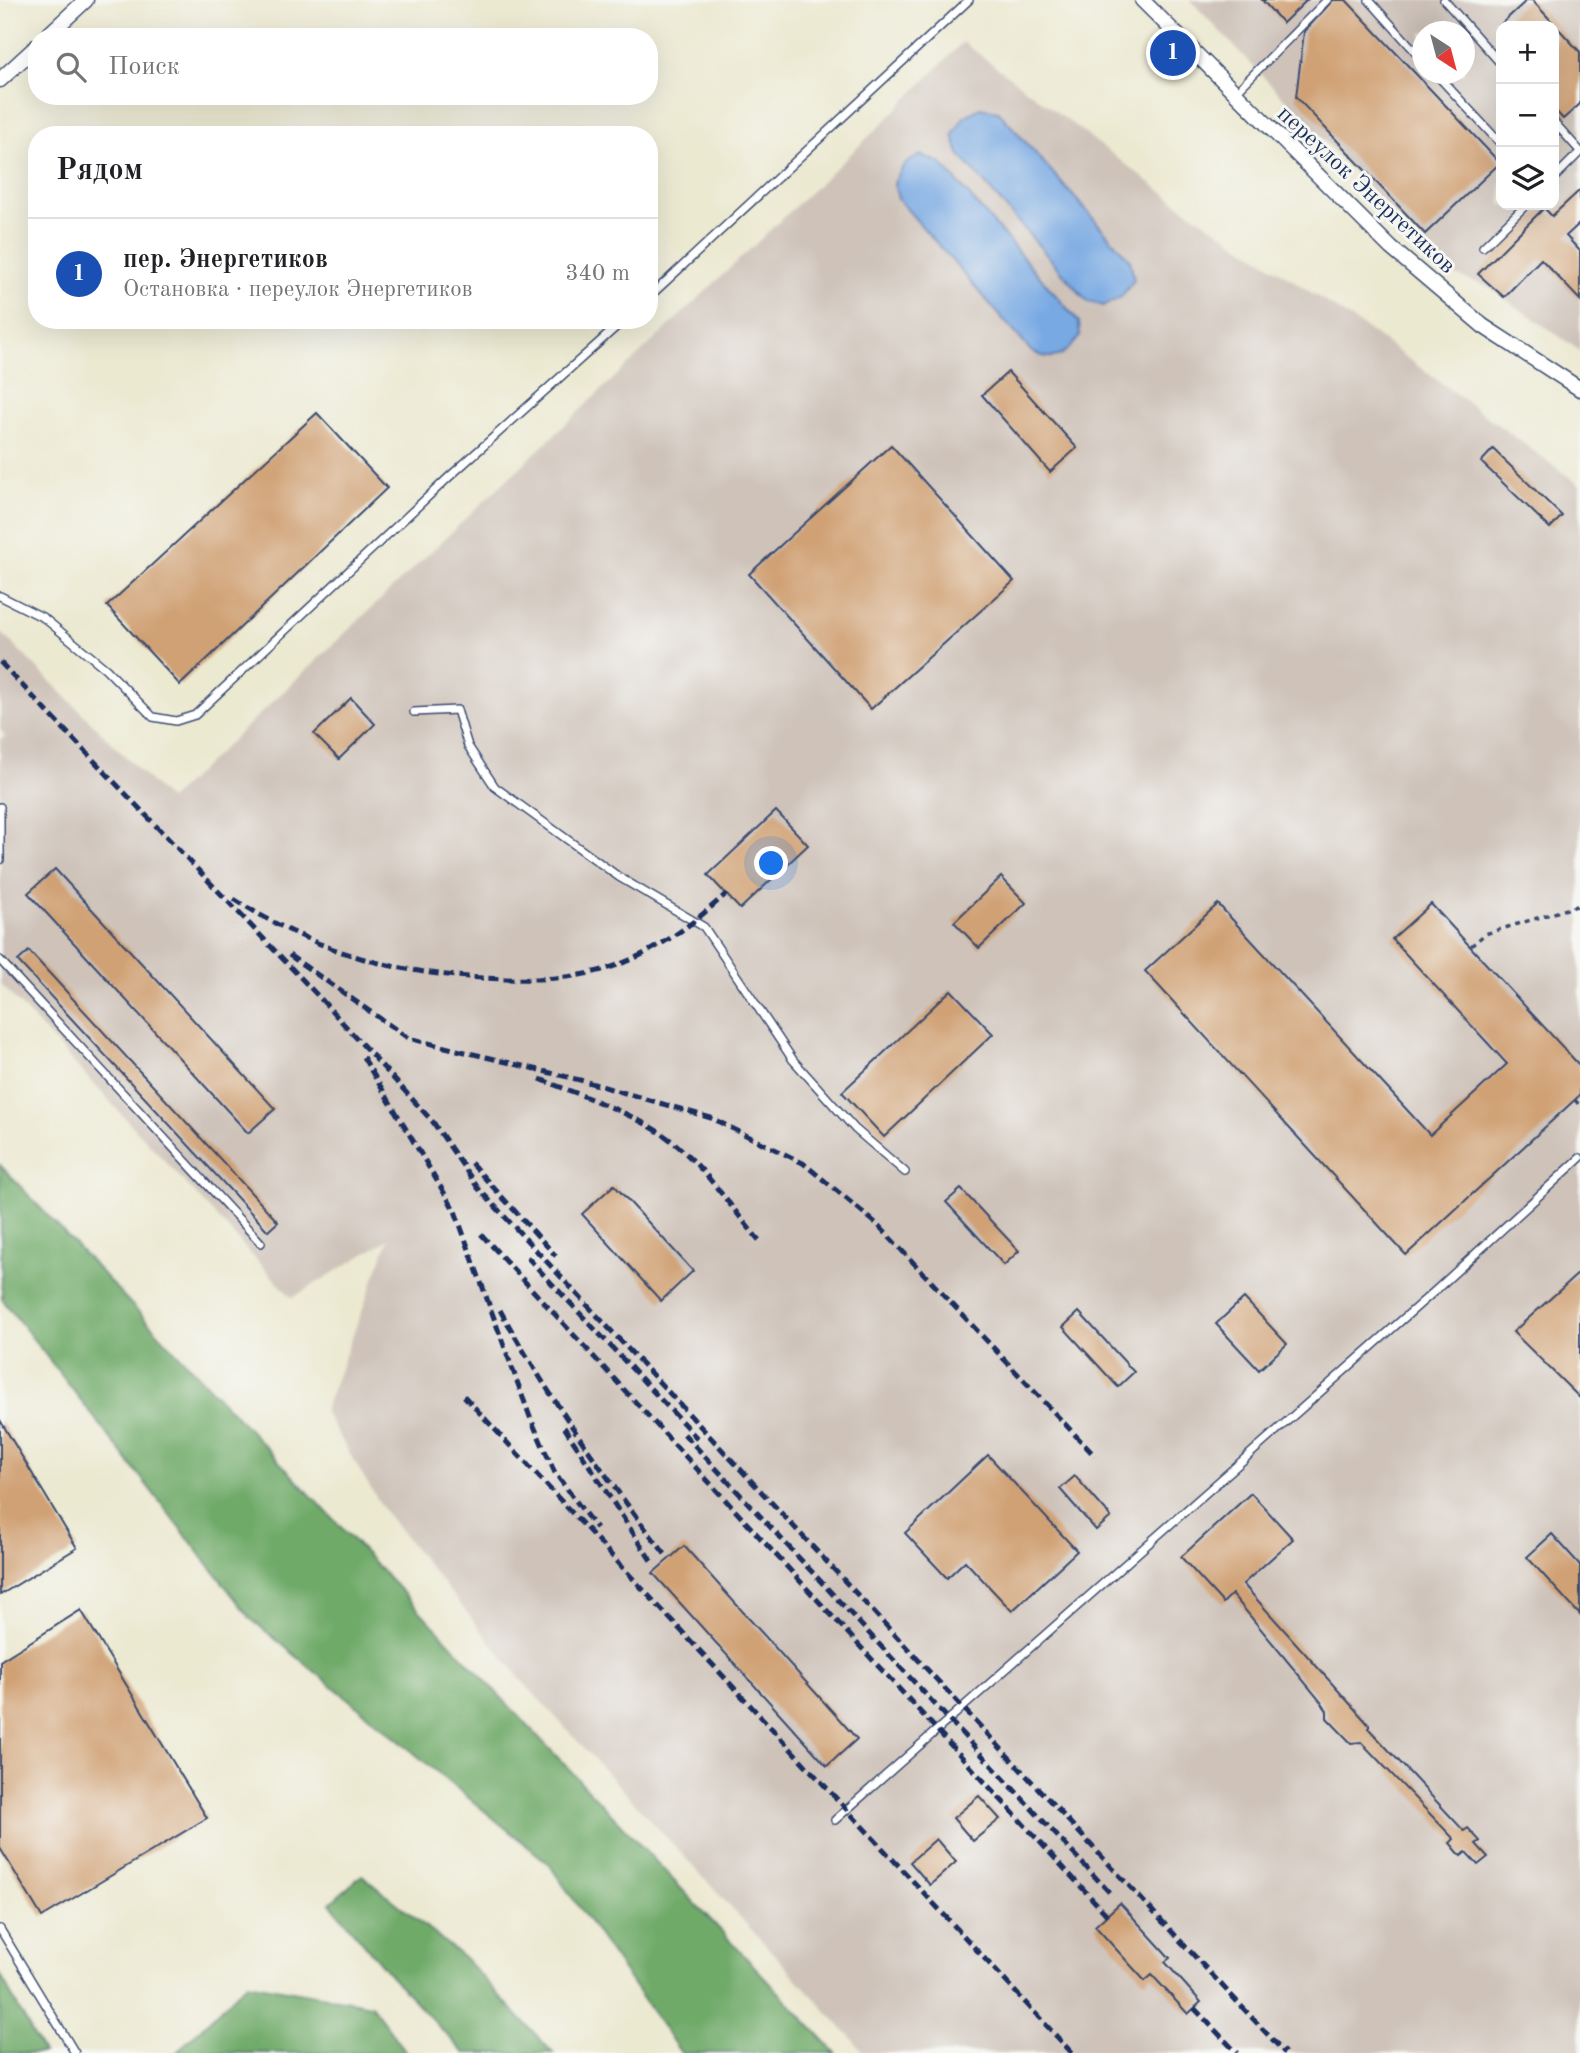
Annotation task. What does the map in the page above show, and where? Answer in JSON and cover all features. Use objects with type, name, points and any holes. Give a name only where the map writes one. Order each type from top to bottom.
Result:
[{"type":"street","points":[[56,28],[86,0]]},
{"type":"street","name":"переулок Энергетиков","points":[[1142,0],[1401,257],[1483,326],[1580,389]]},
{"type":"street","points":[[0,80],[28,54]]},
{"type":"lane","points":[[658,289],[969,0]]},
{"type":"lane","points":[[1235,94],[1327,0]]},
{"type":"lane","points":[[1369,0],[1412,47]]},
{"type":"lane","points":[[1444,0],[1496,58]]},
{"type":"lane","points":[[1445,84],[1496,139]]},
{"type":"lane","points":[[1559,128],[1580,152],[1559,173]]},
{"type":"lane","points":[[1483,247],[1521,210]]},
{"type":"lane","points":[[0,596],[44,618],[106,669],[153,717],[176,721],[195,715],[449,477],[614,329]]},
{"type":"lane","points":[[414,712],[457,710],[468,746],[495,787],[619,877],[704,927],[793,1060],[855,1129],[905,1172]]},
{"type":"lane","points":[[0,807],[0,860]]},
{"type":"lane","points":[[0,960],[261,1243]]},
{"type":"lane","points":[[835,1821],[1437,1289],[1580,1158]]},
{"type":"lane","points":[[0,1929],[75,2053]]},
{"type":"path","points":[[1471,946],[1485,934],[1580,905]]},
{"type":"path","points":[[1575,1100],[1580,1106]]},
{"type":"shaded area","points":[[1190,0],[1580,0],[1580,351],[1487,286],[1452,274]]},
{"type":"shaded area","points":[[963,42],[1184,208],[1377,336],[1580,485],[1580,2053],[865,2053],[525,1684],[385,1512],[324,1411],[389,1239],[292,1298],[0,983],[0,740],[5,736],[0,729],[0,631],[169,800],[880,126]]},
{"type":"green space","points":[[0,1165],[836,2053],[681,2053],[548,1863],[251,1619],[2,1299]]},
{"type":"green space","points":[[362,1875],[464,1958],[553,2053],[464,2053],[391,1976],[330,1903]]},
{"type":"green space","points":[[0,1974],[43,2053],[0,2053]]},
{"type":"green space","points":[[247,1983],[371,2005],[407,2053],[176,2053]]},
{"type":"water","points":[[980,108],[998,111],[1130,260],[1134,280],[1121,297],[1104,306],[1087,301],[959,154],[953,135],[964,117]]},
{"type":"water","points":[[920,155],[941,163],[1079,322],[1080,336],[1064,353],[1046,357],[1031,351],[898,199],[894,183],[904,165]]},
{"type":"building","points":[[1262,0],[1307,0],[1283,23]]},
{"type":"building","points":[[1333,0],[1346,0],[1412,70],[1412,84],[1425,84],[1496,159],[1496,167],[1425,234],[1296,97],[1304,32]]},
{"type":"building","points":[[1527,0],[1532,0],[1551,21],[1504,21]]},
{"type":"building","points":[[1559,29],[1580,52],[1580,104],[1563,119],[1559,115]]},
{"type":"building","points":[[1580,190],[1580,223],[1566,236],[1580,251],[1580,300],[1541,259],[1504,297],[1478,274],[1542,210],[1552,216]]},
{"type":"building","points":[[1008,372],[1077,448],[1050,472],[982,395]]},
{"type":"building","points":[[317,413],[387,488],[180,685],[107,606]]},
{"type":"building","points":[[891,445],[1014,581],[871,709],[749,574]]},
{"type":"building","points":[[1493,449],[1562,516],[1550,528],[1481,462]]},
{"type":"building","points":[[351,698],[375,724],[339,759],[314,734]]},
{"type":"building","points":[[776,811],[808,845],[740,909],[708,875]]},
{"type":"building","points":[[55,869],[275,1109],[248,1133],[28,893]]},
{"type":"building","points":[[1001,877],[1026,903],[979,948],[954,922]]},
{"type":"building","points":[[1218,904],[1430,1135],[1507,1064],[1392,939],[1431,904],[1580,1066],[1580,1095],[1406,1255],[1145,971]]},
{"type":"building","points":[[29,951],[278,1222],[268,1231],[18,961]]},
{"type":"building","points":[[951,990],[993,1034],[884,1137],[842,1092]]},
{"type":"building","points":[[614,1185],[693,1271],[661,1301],[582,1214]]},
{"type":"building","points":[[961,1189],[1019,1251],[1004,1265],[946,1202]]},
{"type":"building","points":[[1580,1272],[1580,1398],[1513,1332]]},
{"type":"building","points":[[1244,1298],[1287,1344],[1259,1370],[1216,1324]]},
{"type":"building","points":[[1079,1312],[1134,1372],[1118,1387],[1063,1327]]},
{"type":"building","points":[[0,1420],[77,1548],[0,1595]]},
{"type":"building","points":[[988,1455],[1077,1551],[1012,1611],[965,1561],[947,1578],[905,1533]]},
{"type":"building","points":[[1075,1476],[1111,1517],[1096,1530],[1060,1489]]},
{"type":"building","points":[[1251,1493],[1293,1539],[1243,1584],[1369,1725],[1369,1729],[1464,1831],[1468,1828],[1480,1841],[1476,1844],[1488,1857],[1478,1865],[1466,1852],[1461,1856],[1450,1843],[1454,1839],[1361,1742],[1351,1743],[1327,1718],[1327,1711],[1321,1702],[1232,1594],[1223,1603],[1181,1557]]},
{"type":"building","points":[[1552,1534],[1580,1565],[1580,1615],[1527,1557]]},
{"type":"building","points":[[684,1546],[857,1739],[827,1766],[653,1573]]},
{"type":"building","points":[[81,1610],[207,1818],[42,1917],[0,1848],[0,1661]]},
{"type":"building","points":[[979,1796],[1000,1819],[973,1841],[953,1818]]},
{"type":"building","points":[[936,1839],[956,1862],[930,1885],[910,1862]]},
{"type":"building","points":[[1120,1903],[1170,1958],[1165,1962],[1201,2002],[1188,2014],[1152,1975],[1145,1981],[1095,1926]]},
{"type":"railway","points":[[0,662],[320,998],[433,1122],[478,1188],[1285,2053]]},
{"type":"railway","points":[[234,899],[299,935],[364,959],[432,973],[520,979],[581,975],[625,962],[653,949],[703,914],[726,894]]},
{"type":"railway","points":[[289,955],[408,1038],[584,1081],[711,1118],[803,1163],[877,1224],[1095,1456]]},
{"type":"railway","points":[[363,1057],[455,1211],[530,1417],[555,1473],[596,1528]]},
{"type":"railway","points":[[540,1079],[613,1108],[665,1136],[701,1169],[759,1240]]},
{"type":"railway","points":[[471,1163],[556,1256]]},
{"type":"railway","points":[[481,1234],[1107,1915]]},
{"type":"railway","points":[[527,1257],[697,1438]]},
{"type":"railway","points":[[500,1310],[578,1435],[665,1554]]},
{"type":"railway","points":[[464,1396],[1072,2053]]},
{"type":"railway","points":[[564,1427],[654,1565]]},
{"type":"railway","points":[[684,1434],[1110,1893]]},
{"type":"railway","points":[[1194,2008],[1237,2053]]},
{"type":"place","name":"пер. Энергетиков","points":[[1173,53]]}]
